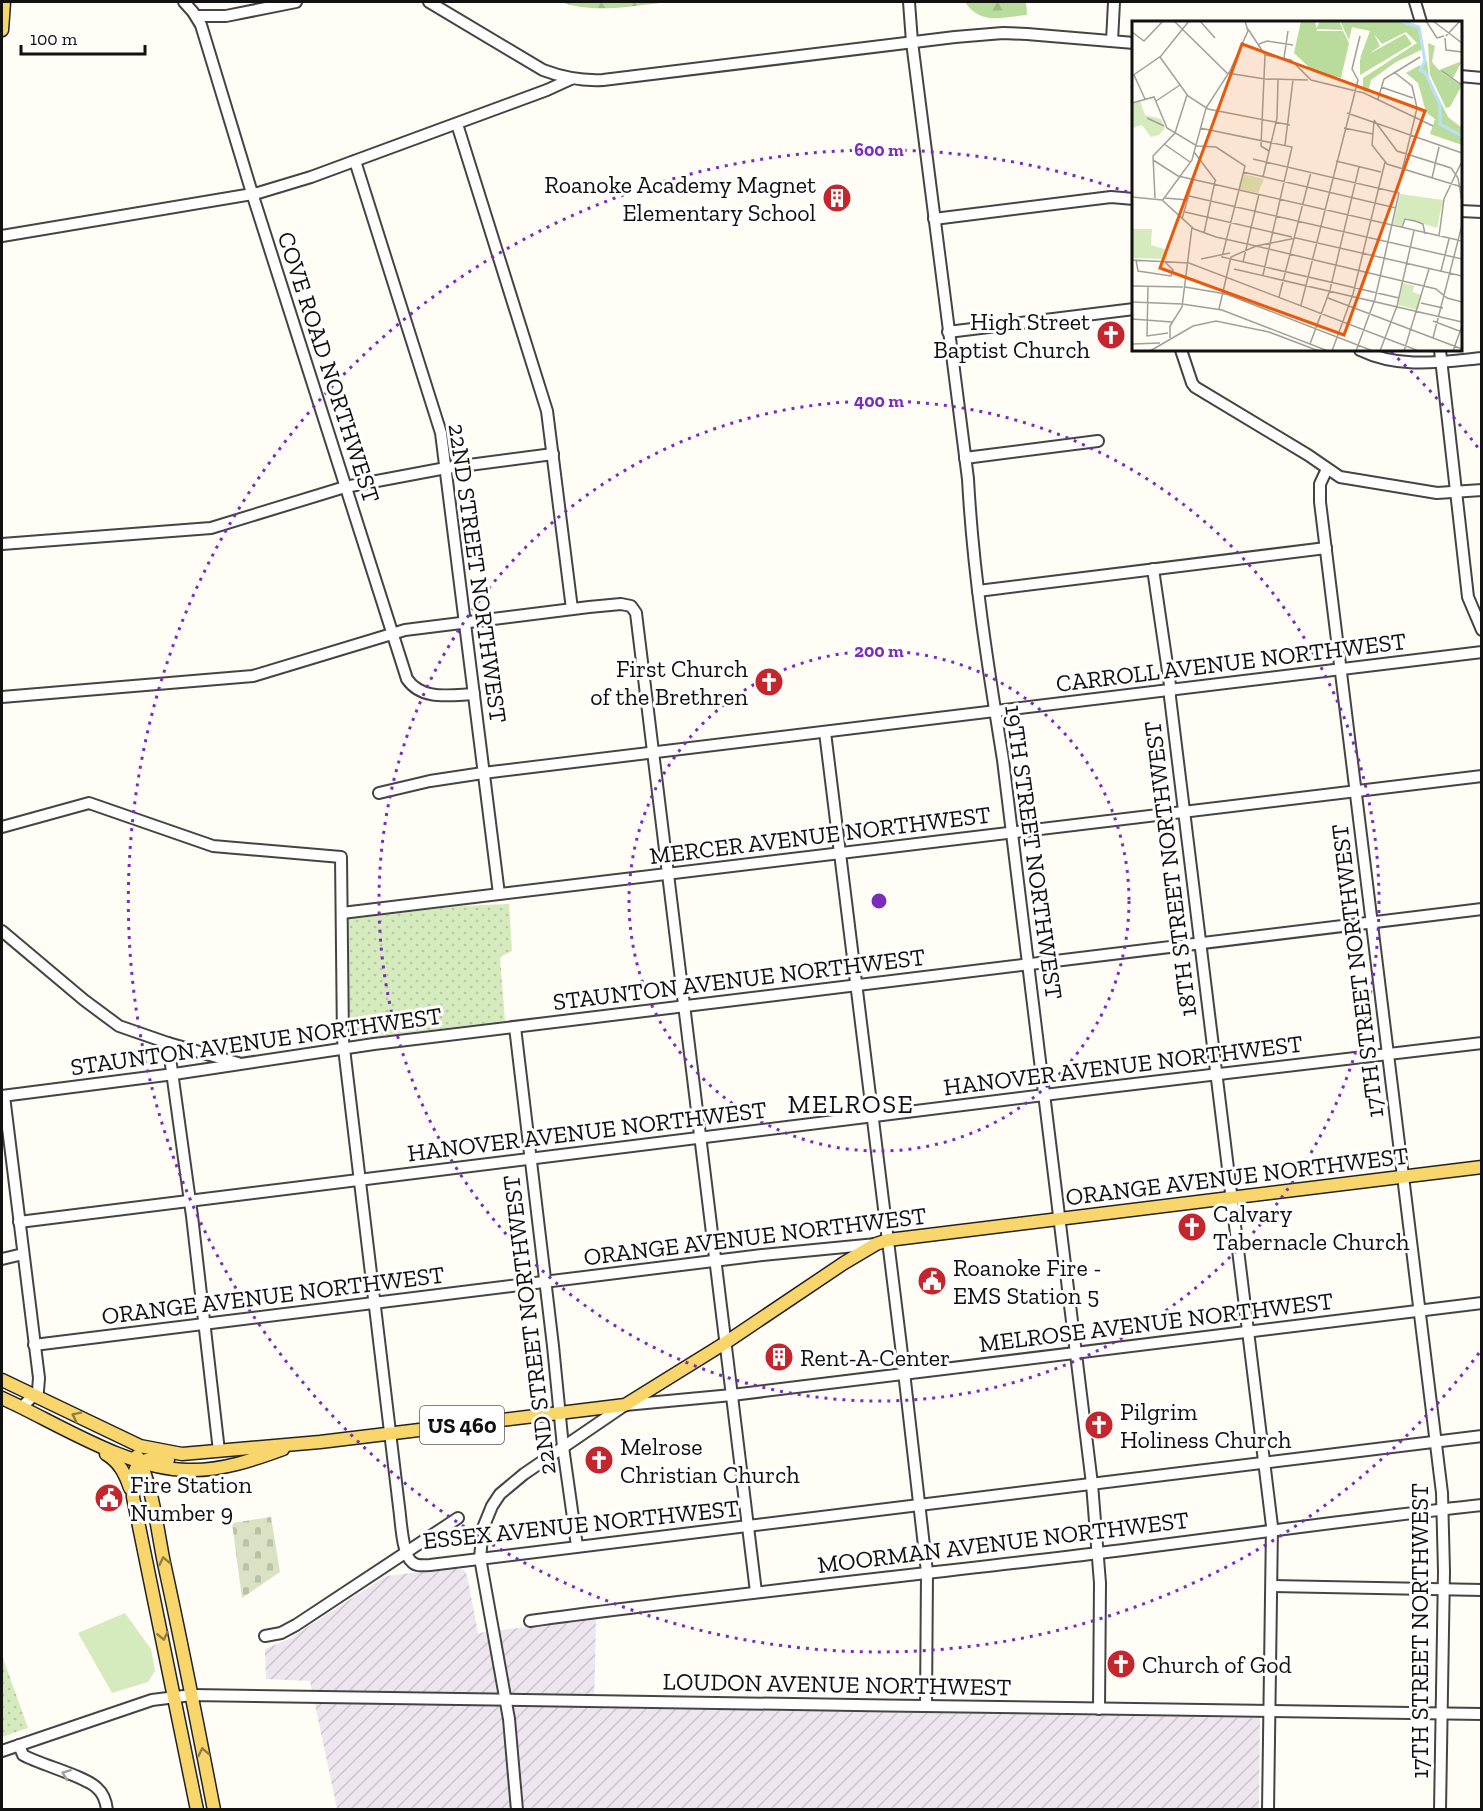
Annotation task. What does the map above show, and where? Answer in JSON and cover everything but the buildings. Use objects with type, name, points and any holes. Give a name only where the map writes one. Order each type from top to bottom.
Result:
[{"type":"main road","points":[[2,30],[4,2]]},
{"type":"main road","name":"ORANGE AVENUE NORTHWEST","points":[[882,1242],[1482,1167]]},
{"type":"main road","name":"US 460","points":[[625,1405],[725,1343],[844,1263],[882,1242]]},
{"type":"main road","name":"MELROSE AVENUE NORTHWEST","points":[[2,1380],[140,1446],[162,1452],[200,1454],[391,1434],[625,1405]]},
{"type":"main road","name":"MELROSE AVENUE NORTHWEST","points":[[2,1398],[123,1456],[141,1463],[180,1470],[230,1466],[298,1444]]},
{"type":"main road","points":[[46,1419],[56,1431],[116,1461],[127,1478],[133,1497],[197,1809]]},
{"type":"main road","points":[[119,1437],[131,1447],[141,1463],[151,1501],[214,1809]]},
{"type":"main road","points":[[133,1497],[132,1473],[141,1463],[157,1458],[205,1461],[211,1459],[219,1451]]},
{"type":"main road","points":[[151,1501],[154,1481],[165,1473],[180,1470]]},
{"type":"street","name":"COVE ROAD NORTHWEST","points":[[184,2],[201,25],[252,193],[407,679],[417,690],[440,696],[474,693]]},
{"type":"street","points":[[196,16],[226,16],[296,2]]},
{"type":"street","points":[[429,2],[534,66],[571,79],[603,80],[1003,33],[1132,43]]},
{"type":"street","name":"19TH STREET NORTHWEST","points":[[909,2],[912,42],[965,458],[978,591],[1012,833],[1092,1484],[1099,1553],[1099,1709]]},
{"type":"street","points":[[1112,41],[1114,2]]},
{"type":"street","points":[[1415,2],[1421,21]]},
{"type":"street","points":[[1462,76],[1482,78]]},
{"type":"street","points":[[2,236],[252,193],[288,184],[457,124],[571,79]]},
{"type":"street","points":[[457,124],[547,411],[572,609]]},
{"type":"street","name":"22ND STREET NORTHWEST","points":[[355,161],[441,433],[499,894]]},
{"type":"street","points":[[934,219],[1111,197],[1132,199]]},
{"type":"street","points":[[1462,211],[1482,212]]},
{"type":"street","points":[[948,332],[1132,309]]},
{"type":"street","points":[[1181,351],[1195,387],[1348,480],[1437,493],[1482,490]]},
{"type":"street","points":[[1363,351],[1403,363],[1482,358]]},
{"type":"street","points":[[1440,351],[1468,597],[1482,630]]},
{"type":"street","points":[[965,458],[1098,441]]},
{"type":"street","points":[[2,544],[218,527],[345,488],[446,468],[553,454]]},
{"type":"street","name":"17TH STREET NORTHWEST","points":[[1327,469],[1320,490],[1326,548],[1443,1509],[1440,1809]]},
{"type":"street","points":[[978,591],[1326,548]]},
{"type":"street","name":"18TH STREET NORTHWEST","points":[[1154,569],[1272,1530],[1268,1809]]},
{"type":"street","points":[[2,697],[253,676],[391,632],[621,604],[627,604],[635,610],[756,1592]]},
{"type":"street","name":"CARROLL AVENUE NORTHWEST","points":[[379,793],[430,780],[483,773],[1482,652]]},
{"type":"street","points":[[825,732],[873,1117],[882,1242],[904,1373],[920,1505],[927,1572],[927,1706]]},
{"type":"street","name":"MERCER AVENUE NORTHWEST","points":[[342,913],[1482,776]]},
{"type":"street","points":[[2,827],[89,803],[213,846],[341,857],[344,1048],[406,1552]]},
{"type":"street","name":"STAUNTON AVENUE NORTHWEST","points":[[3,1096],[174,1074],[344,1048],[1482,909]]},
{"type":"street","points":[[2,931],[105,1017],[130,1031],[242,1064]]},
{"type":"street","name":"22ND STREET NORTHWEST","points":[[515,1027],[561,1413],[563,1447],[577,1546]]},
{"type":"street","points":[[168,1043],[190,1201],[219,1451]]},
{"type":"street","name":"HANOVER AVENUE NORTHWEST","points":[[19,1222],[1482,1043]]},
{"type":"street","points":[[3,1096],[39,1388],[22,1407]]},
{"type":"street","name":"ORANGE AVENUE NORTHWEST","points":[[34,1345],[882,1242]]},
{"type":"street","points":[[2,1259],[23,1254]]},
{"type":"street","name":"MELROSE AVENUE NORTHWEST","points":[[625,1405],[732,1395],[1482,1303]]},
{"type":"street","name":"22ND STREET NORTHWEST","points":[[517,1809],[506,1699],[480,1558],[483,1528],[489,1511],[500,1494],[524,1474],[625,1405]]},
{"type":"street","name":"ESSEX AVENUE NORTHWEST","points":[[406,1552],[410,1561],[420,1566],[1482,1436]]},
{"type":"street","name":"MOORMAN AVENUE NORTHWEST","points":[[530,1622],[756,1592],[1099,1553],[1482,1505]]},
{"type":"street","points":[[266,1636],[281,1633],[296,1625],[458,1518]]},
{"type":"street","points":[[1272,1586],[1482,1590]]},
{"type":"street","name":"LOUDON AVENUE NORTHWEST","points":[[2,1751],[135,1705],[175,1696],[192,1695],[1482,1714]]},
{"type":"street","points":[[19,1745],[23,1755],[93,1785],[104,1796],[107,1809]]},
{"type":"shaded area","points":[[454,1568],[464,1570],[467,1575],[478,1633],[596,1618],[594,1708],[1260,1718],[1259,1809],[337,1809],[310,1681],[266,1679],[265,1649],[289,1639],[386,1576]]},
{"type":"green space","points":[[560,2],[668,2],[627,7],[587,8]]},
{"type":"green space","points":[[965,2],[1026,2],[1027,15],[985,17],[971,10]]},
{"type":"green space","points":[[509,904],[512,951],[500,957],[505,1021],[354,1039],[350,1028],[346,927],[349,919],[461,906]]},
{"type":"green space","points":[[271,1517],[280,1572],[242,1598],[232,1523]]},
{"type":"green space","points":[[125,1613],[151,1649],[155,1671],[148,1682],[112,1693],[78,1633]]},
{"type":"green space","points":[[2,1658],[28,1728],[2,1737]]},
{"type":"place","name":"Roanoke Academy Magnet Elementary School","points":[[837,198]]},
{"type":"place","name":"High Street Baptist Church","points":[[1111,335]]},
{"type":"place","name":"First Church of the Brethren","points":[[769,682]]},
{"type":"place","name":"Calvary Tabernacle Church","points":[[1192,1227]]},
{"type":"place","name":"Roanoke Fire - EMS Station 5","points":[[932,1281]]},
{"type":"place","name":"Rent-A-Center","points":[[779,1357]]},
{"type":"place","name":"Pilgrim Holiness Church","points":[[1099,1425]]},
{"type":"place","name":"Melrose Christian Church","points":[[599,1460]]},
{"type":"place","name":"Fire Station Number 9","points":[[109,1498]]},
{"type":"place","name":"Church of God","points":[[1121,1664]]},
{"type":"district","name":"MELROSE","points":[[851,1104]]}]
